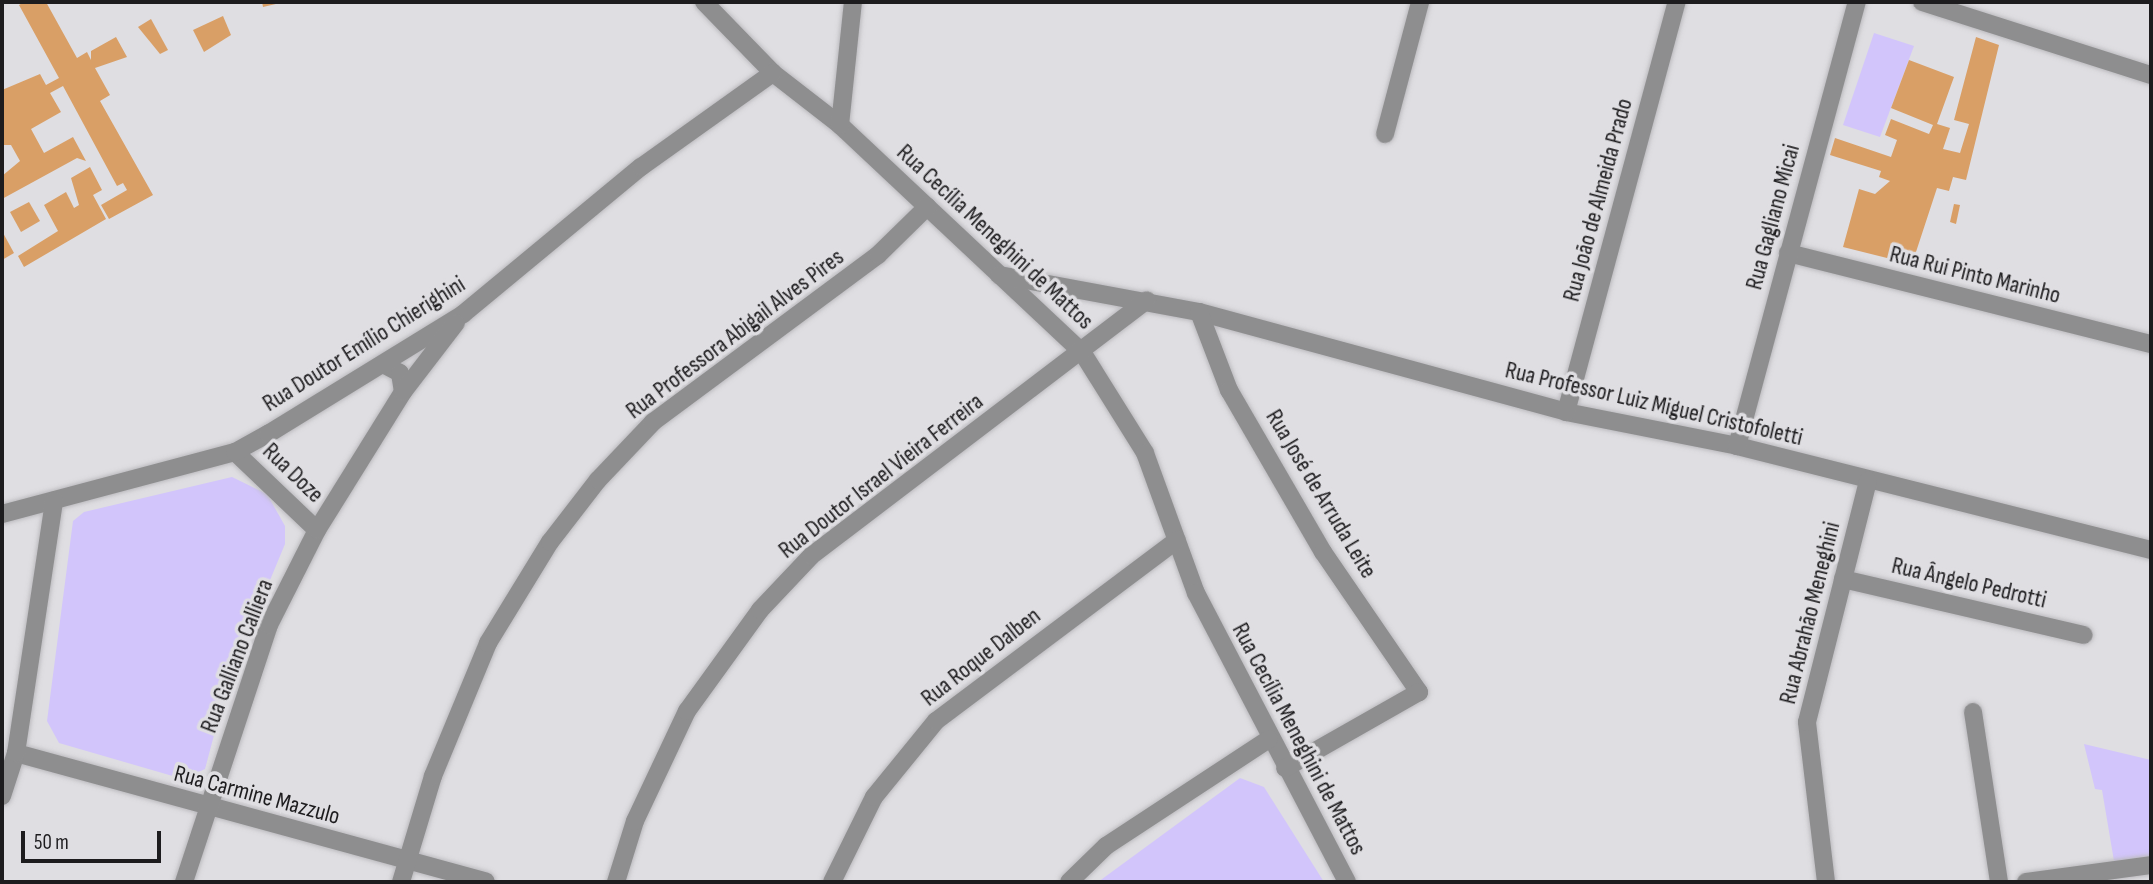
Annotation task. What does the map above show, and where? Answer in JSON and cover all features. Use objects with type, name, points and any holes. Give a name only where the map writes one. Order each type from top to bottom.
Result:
[{"type":"street","name":"Rua Cecília Meneghini de Mattos","points":[[704,2],[773,73],[840,125],[1082,352],[1145,453],[1177,540],[1269,739],[1347,882]]},
{"type":"street","points":[[840,125],[853,2]]},
{"type":"street","points":[[1385,134],[1420,2]]},
{"type":"street","name":"Rua João de Almeida Prado","points":[[1566,412],[1677,2]]},
{"type":"street","name":"Rua Gagliano Micai","points":[[1737,446],[1857,2]]},
{"type":"street","points":[[1922,2],[2151,75]]},
{"type":"street","name":"Rua Doutor Emílio Chierighini","points":[[2,514],[235,452],[463,314],[641,167],[773,73]]},
{"type":"street","name":"Rua Professora Abigail Alves Pires","points":[[401,882],[433,776],[488,643],[590,490],[653,422],[878,255],[928,207]]},
{"type":"street","name":"Rua Rui Pinto Marinho","points":[[1788,254],[2151,344]]},
{"type":"street","name":"Rua Professor Luiz Miguel Cristofoletti","points":[[999,275],[1147,300],[1199,312],[1566,412],[1737,446],[2151,550]]},
{"type":"street","points":[[1082,352],[1147,300]]},
{"type":"street","name":"Rua José de Arruda Leite","points":[[1199,312],[1229,390],[1323,552],[1419,692],[1285,768]]},
{"type":"street","name":"Rua Galliano Calliera","points":[[184,882],[269,625],[317,530],[403,392],[463,314]]},
{"type":"street","name":"Rua Doutor Israel Vieira Ferreira","points":[[616,882],[635,821],[687,711],[760,610],[811,556],[1082,352]]},
{"type":"street","points":[[383,363],[400,373],[403,392]]},
{"type":"street","name":"Rua Doze","points":[[235,452],[317,530]]},
{"type":"street","name":"Rua Abrahão Meneghini","points":[[1826,882],[1807,722],[1868,481]]},
{"type":"street","points":[[2,796],[16,754],[54,501]]},
{"type":"street","name":"Rua Roque Dalben","points":[[832,882],[874,797],[936,721],[1177,540]]},
{"type":"street","name":"Rua Ângelo Pedrotti","points":[[1843,579],[2084,635]]},
{"type":"street","points":[[1973,712],[1999,882]]},
{"type":"street","points":[[1069,882],[1106,846],[1269,739]]},
{"type":"street","name":"Rua Carmine Mazzulo","points":[[16,754],[486,882]]},
{"type":"street","points":[[2026,882],[2151,865]]},
{"type":"shaded area","points":[[1874,33],[1914,46],[1880,137],[1843,125]]},
{"type":"shaded area","points":[[232,477],[267,494],[285,526],[285,544],[229,679],[205,769],[183,779],[59,743],[47,721],[73,521],[84,512]]},
{"type":"shaded area","points":[[2084,744],[2151,760],[2151,857],[2114,861],[2102,790],[2095,789]]},
{"type":"shaded area","points":[[1240,778],[1264,787],[1324,882],[1098,882]]},
{"type":"building","points":[[24,2],[46,2],[77,58],[87,52],[91,60],[91,51],[116,37],[127,57],[95,68],[110,95],[100,101],[153,195],[109,219],[101,205],[127,190],[123,183],[117,186],[63,86],[50,93],[61,112],[31,129],[44,153],[73,137],[86,161],[77,158],[2,199],[2,176],[20,161],[11,145],[2,145],[2,90],[40,74],[46,85],[59,78],[19,5]]},
{"type":"building","points":[[262,2],[280,2],[280,3],[263,7]]},
{"type":"building","points":[[223,16],[231,35],[204,52],[193,30]]},
{"type":"building","points":[[151,19],[168,50],[160,54],[138,27]]},
{"type":"building","points":[[1976,37],[1999,45],[1966,180],[1953,177],[1949,191],[1937,188],[1915,255],[1906,252],[1903,262],[1843,247],[1859,189],[1875,194],[1890,181],[1879,177],[1881,171],[1830,155],[1835,138],[1891,157],[1897,140],[1885,135],[1891,119],[1929,134],[1933,125],[1891,108],[1909,60],[1954,77],[1937,124],[1950,128],[1943,149],[1960,153],[1969,124],[1954,120]]},
{"type":"building","points":[[90,167],[102,190],[93,195],[106,219],[24,267],[18,256],[58,231],[44,205],[66,192],[74,208],[79,205],[71,178]]},
{"type":"building","points":[[29,202],[40,221],[21,232],[10,212]]},
{"type":"building","points":[[1954,204],[1960,205],[1956,224],[1950,222]]},
{"type":"building","points":[[2,231],[14,253],[2,260]]}]
